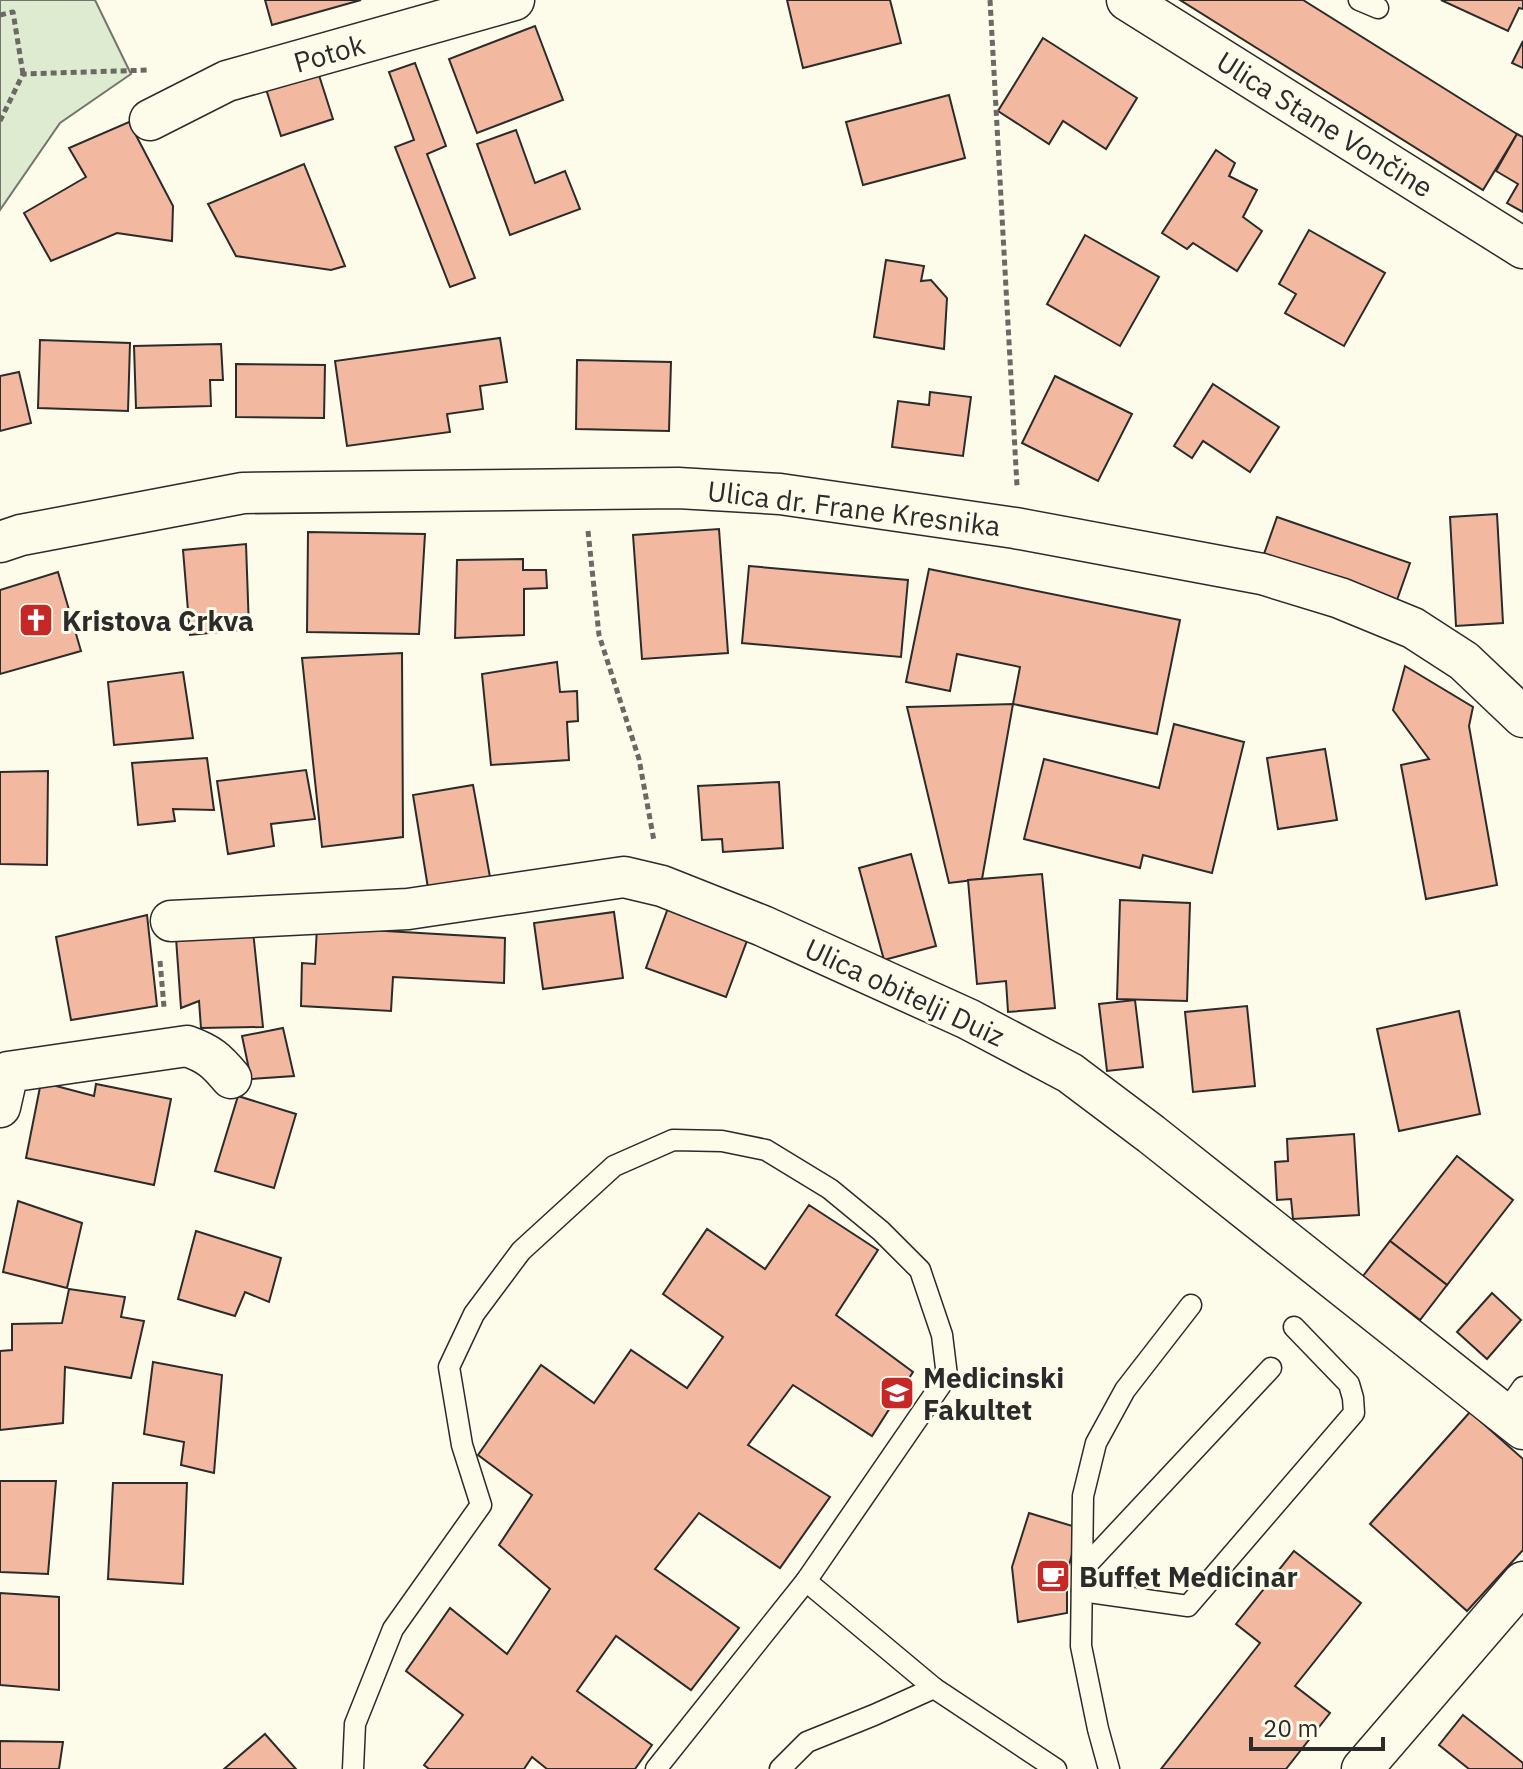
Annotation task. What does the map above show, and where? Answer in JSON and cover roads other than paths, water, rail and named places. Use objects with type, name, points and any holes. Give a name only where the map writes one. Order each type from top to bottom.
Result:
[{"type":"street","name":"Potok","points":[[150,120],[227,81],[514,0]]},
{"type":"street","name":"Ulica Stane Vončine","points":[[1127,0],[1523,248]]},
{"type":"street","name":"Ulica dr. Frane Kresnika","points":[[0,542],[21,535],[243,493],[678,488],[780,494],[1015,528],[1262,574],[1340,598],[1413,628],[1464,661],[1523,717]]},
{"type":"street","name":"Ulica obitelji Duiz","points":[[165,937],[408,909],[624,877],[662,886],[763,926],[968,1019],[1070,1073],[1517,1410]]},
{"type":"street","points":[[0,1107],[8,1072],[187,1046],[215,1059],[231,1078]]},
{"type":"street","points":[[1362,1769],[1523,1582]]},
{"type":"lane","points":[[353,1769],[355,1724],[393,1629],[481,1505],[462,1445],[449,1367],[474,1314],[521,1251],[614,1166],[673,1140],[722,1141],[766,1150],[830,1189],[881,1231],[920,1270],[942,1335],[947,1376],[806,1581],[656,1769]]},
{"type":"lane","points":[[1109,1769],[1081,1646],[1083,1496],[1096,1443],[1125,1390],[1191,1305]]},
{"type":"lane","points":[[1082,1591],[1188,1606],[1354,1413],[1349,1384],[1294,1327]]},
{"type":"lane","points":[[1083,1569],[1271,1368]]},
{"type":"lane","points":[[806,1581],[934,1688],[1056,1769]]},
{"type":"lane","points":[[780,1769],[807,1742],[934,1688]]},
{"type":"place","name":"Kristova Crkva","points":[[36,620]]},
{"type":"place","name":"Medicinski Fakultet","points":[[897,1393]]},
{"type":"place","name":"Buffet Medicinar","points":[[1053,1576]]}]
